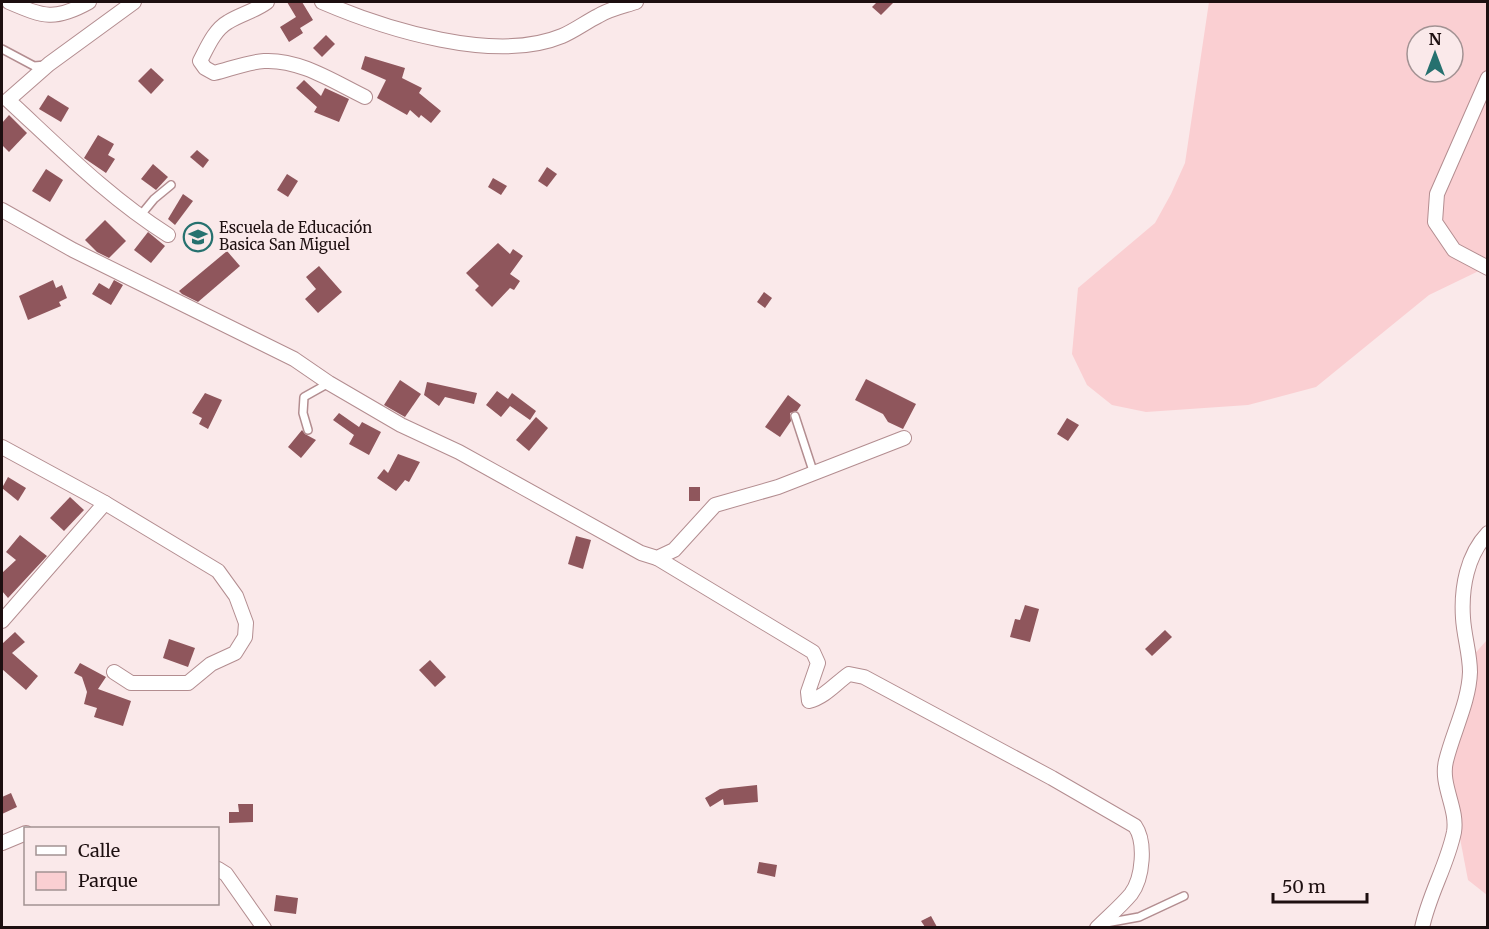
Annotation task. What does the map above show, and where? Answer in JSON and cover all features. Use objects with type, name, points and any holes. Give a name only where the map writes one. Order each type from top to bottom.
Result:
[{"type":"street","points":[[9,2],[52,15],[67,14],[88,2]]},
{"type":"street","points":[[134,2],[49,64],[5,103],[140,216],[168,235]]},
{"type":"street","points":[[267,2],[257,10],[226,22],[204,50],[200,61],[205,69],[214,73],[264,61],[292,64],[365,97]]},
{"type":"street","points":[[322,2],[372,21],[438,40],[475,45],[529,43],[561,37],[600,14],[636,2]]},
{"type":"street","points":[[1488,78],[1437,194],[1435,222],[1454,250],[1488,268]]},
{"type":"street","points":[[2,210],[74,250],[294,359],[329,383],[401,425],[459,452],[640,553],[657,558],[813,652],[818,663],[808,692],[809,701],[819,698],[849,674],[864,677],[1052,778],[1135,826],[1141,839],[1141,853],[1132,892],[1099,926]]},
{"type":"street","points":[[657,558],[674,550],[715,504],[814,474],[904,438]]},
{"type":"street","points":[[2,447],[105,503],[218,571],[236,596],[246,623],[245,637],[235,653],[212,664],[188,682],[131,682],[114,672]]},
{"type":"street","points":[[2,621],[105,503]]},
{"type":"street","points":[[1422,927],[1426,906],[1443,871],[1454,830],[1452,803],[1445,780],[1445,763],[1465,698],[1470,672],[1463,616],[1466,574],[1475,547],[1488,533]]},
{"type":"street","points":[[2,843],[24,834]]},
{"type":"street","points":[[219,870],[226,874],[264,927]]},
{"type":"lane","points":[[2,48],[34,66],[49,64]]},
{"type":"lane","points":[[140,216],[171,184]]},
{"type":"lane","points":[[308,430],[303,413],[304,397],[329,383]]},
{"type":"lane","points":[[795,416],[814,474]]},
{"type":"lane","points":[[1099,926],[1139,917],[1184,896]]},
{"type":"green space","points":[[1209,2],[1487,2],[1487,267],[1429,295],[1316,387],[1248,405],[1146,412],[1112,405],[1087,385],[1072,354],[1078,288],[1155,223],[1185,163]]},
{"type":"green space","points":[[1487,640],[1487,895],[1468,880],[1443,750],[1470,659]]},
{"type":"building","points":[[287,2],[302,2],[313,20],[300,28],[303,33],[289,42],[280,27],[296,17]]},
{"type":"building","points":[[877,2],[894,2],[881,15],[872,7]]},
{"type":"building","points":[[326,35],[335,44],[322,57],[313,48]]},
{"type":"building","points":[[365,56],[405,68],[402,78],[422,88],[419,93],[441,111],[431,123],[421,115],[419,118],[410,110],[407,115],[377,98],[386,80],[361,69]]},
{"type":"building","points":[[151,68],[164,80],[151,94],[138,81]]},
{"type":"building","points":[[304,80],[321,96],[325,88],[349,99],[339,122],[314,112],[317,107],[296,88]]},
{"type":"building","points":[[48,95],[69,108],[61,122],[39,109]]},
{"type":"building","points":[[9,115],[27,133],[9,152],[2,145],[2,123]]},
{"type":"building","points":[[98,135],[114,144],[108,155],[115,159],[106,173],[84,158]]},
{"type":"building","points":[[197,150],[209,160],[203,168],[190,157]]},
{"type":"building","points":[[153,164],[168,177],[156,190],[141,179]]},
{"type":"building","points":[[547,167],[557,174],[547,187],[538,181]]},
{"type":"building","points":[[46,169],[63,180],[50,202],[32,191]]},
{"type":"building","points":[[287,174],[298,181],[288,197],[277,190]]},
{"type":"building","points":[[493,178],[507,186],[501,195],[488,187]]},
{"type":"building","points":[[183,194],[193,201],[175,225],[168,219]]},
{"type":"building","points":[[105,220],[126,241],[109,258],[97,252],[85,240]]},
{"type":"building","points":[[148,232],[165,246],[151,263],[134,250]]},
{"type":"building","points":[[498,243],[510,254],[513,249],[523,256],[510,274],[520,281],[514,290],[510,288],[492,307],[475,290],[479,286],[466,273]]},
{"type":"building","points":[[227,251],[240,266],[198,302],[179,291]]},
{"type":"building","points":[[319,266],[342,292],[318,313],[305,299],[316,289],[306,277]]},
{"type":"building","points":[[53,280],[56,288],[62,285],[67,298],[59,302],[61,306],[28,320],[19,296]]},
{"type":"building","points":[[114,280],[123,285],[111,305],[92,294],[99,283],[109,289]]},
{"type":"building","points":[[764,292],[772,298],[765,308],[757,302]]},
{"type":"building","points":[[866,379],[916,404],[903,429],[888,422],[883,414],[855,400]]},
{"type":"building","points":[[400,380],[421,394],[405,417],[384,405]]},
{"type":"building","points":[[427,382],[477,393],[474,404],[445,397],[439,406],[424,395]]},
{"type":"building","points":[[497,391],[508,399],[512,393],[536,411],[530,420],[510,406],[501,417],[486,405]]},
{"type":"building","points":[[205,393],[222,400],[208,429],[199,424],[202,418],[192,413]]},
{"type":"building","points":[[788,395],[801,405],[797,411],[790,413],[791,421],[780,437],[765,427]]},
{"type":"building","points":[[339,413],[359,427],[362,422],[381,432],[369,455],[349,444],[354,435],[333,420]]},
{"type":"building","points":[[536,417],[548,428],[529,451],[516,440]]},
{"type":"building","points":[[1067,418],[1079,425],[1068,441],[1057,434]]},
{"type":"building","points":[[302,430],[316,440],[301,458],[288,447]]},
{"type":"building","points":[[398,454],[420,462],[409,482],[405,480],[396,491],[377,478],[384,469],[388,473]]},
{"type":"building","points":[[8,477],[26,488],[18,501],[2,488]]},
{"type":"building","points":[[689,487],[700,487],[700,501],[689,501]]},
{"type":"building","points":[[70,497],[84,510],[64,531],[50,518]]},
{"type":"building","points":[[20,535],[47,556],[8,598],[2,591],[2,573],[16,560],[6,552]]},
{"type":"building","points":[[576,536],[591,540],[583,569],[568,564]]},
{"type":"building","points":[[1025,605],[1039,609],[1030,642],[1010,637],[1015,619],[1020,620]]},
{"type":"building","points":[[1165,630],[1172,637],[1152,656],[1145,649]]},
{"type":"building","points":[[15,632],[25,642],[12,653],[38,676],[26,690],[2,669],[2,644]]},
{"type":"building","points":[[169,639],[195,648],[188,667],[163,658]]},
{"type":"building","points":[[430,660],[446,677],[435,687],[419,670]]},
{"type":"building","points":[[80,663],[106,677],[98,689],[131,701],[123,726],[94,717],[97,708],[84,704],[87,692],[82,677],[74,673]]},
{"type":"building","points":[[757,785],[758,802],[724,805],[723,799],[710,807],[705,798],[720,789]]},
{"type":"building","points":[[11,793],[17,807],[2,814],[2,797]]},
{"type":"building","points":[[238,804],[253,804],[253,822],[229,823],[229,812],[239,812]]},
{"type":"building","points":[[759,862],[777,865],[775,877],[757,873]]},
{"type":"building","points":[[276,895],[298,898],[296,914],[274,911]]},
{"type":"building","points":[[931,916],[937,927],[925,927],[921,921]]},
{"type":"place","name":"Escuela de Educación Basica San Miguel","points":[[198,237]]}]
